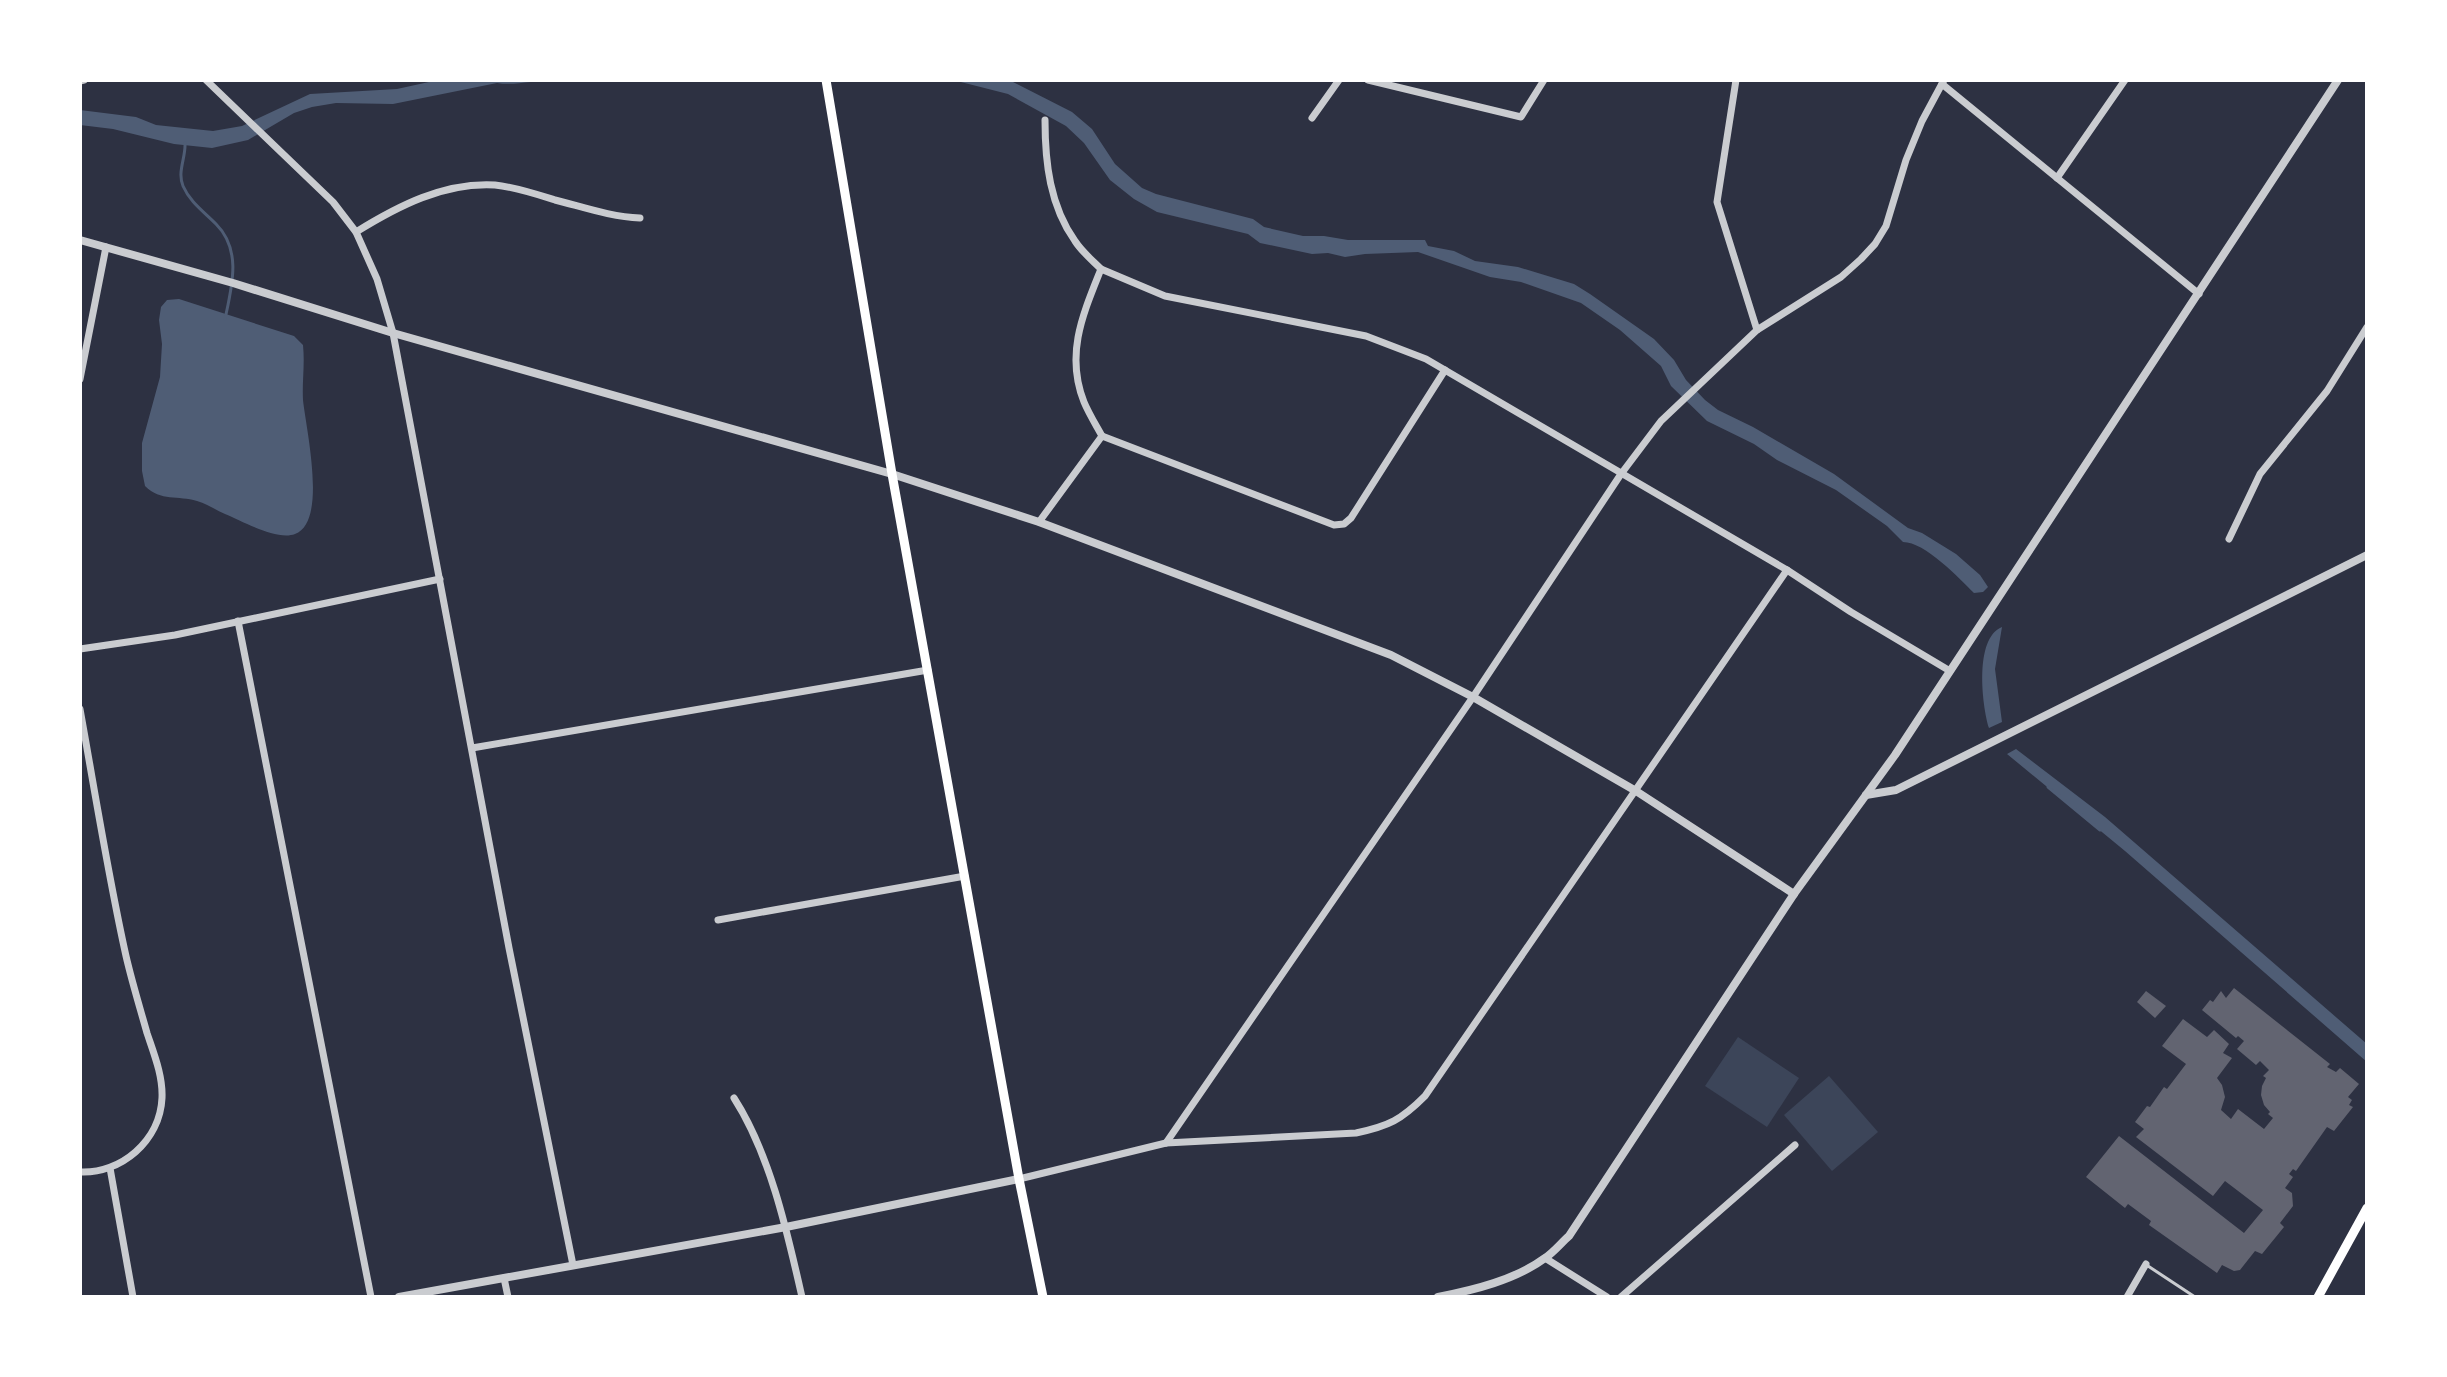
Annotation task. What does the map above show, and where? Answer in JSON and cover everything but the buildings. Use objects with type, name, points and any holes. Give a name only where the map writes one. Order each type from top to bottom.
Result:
[{"type":"main road","points":[[826,82],[892,474],[1043,1297]]},
{"type":"main road","points":[[2318,1297],[2367,1208]]},
{"type":"street","points":[[206,80],[333,202],[356,232],[377,279],[393,333],[573,1265]]},
{"type":"street","points":[[1312,118],[1339,80]]},
{"type":"street","points":[[1368,80],[1521,117],[1544,80]]},
{"type":"street","points":[[1736,80],[1717,202],[1757,330]]},
{"type":"street","points":[[2057,178],[2125,80]]},
{"type":"street","points":[[1438,1297],[1514,1275],[1545,1258],[1569,1236],[1794,894],[1950,671],[2338,80]]},
{"type":"street","points":[[1166,1143],[1473,697],[1621,474],[1661,421],[1757,330],[1841,277],[1875,244],[1886,226],[1906,160],[1922,121],[1943,82],[2199,294]]},
{"type":"street","points":[[1045,120],[1048,176],[1058,211],[1076,243],[1101,269],[1165,296],[1366,336],[1406,349],[1787,570],[1950,671]]},
{"type":"street","points":[[356,232],[391,210],[429,194],[461,187],[493,185],[619,217],[640,218]]},
{"type":"street","points":[[80,240],[393,333],[892,474],[1039,522],[1391,655],[1473,697],[1636,791],[1794,894]]},
{"type":"street","points":[[80,379],[106,247]]},
{"type":"street","points":[[1101,269],[1079,326],[1076,375],[1084,403],[1102,436],[1334,525],[1344,524],[1351,518],[1445,370]]},
{"type":"street","points":[[2229,539],[2260,474],[2327,391],[2367,327]]},
{"type":"street","points":[[1039,522],[1102,436]]},
{"type":"street","points":[[1866,795],[1896,790],[2367,555]]},
{"type":"street","points":[[399,1297],[786,1227],[1019,1179],[1166,1143],[1356,1133],[1382,1128],[1406,1115],[1425,1096],[1787,570]]},
{"type":"street","points":[[80,649],[175,635],[440,579]]},
{"type":"street","points":[[238,621],[371,1297]]},
{"type":"street","points":[[472,748],[928,670]]},
{"type":"street","points":[[80,709],[124,945],[160,1074],[162,1099],[157,1122],[146,1142],[130,1158],[110,1168],[80,1172]]},
{"type":"street","points":[[718,920],[965,876]]},
{"type":"street","points":[[734,1098],[750,1123],[786,1227],[802,1297]]},
{"type":"street","points":[[1621,1297],[1795,1145]]},
{"type":"street","points":[[110,1168],[133,1297]]},
{"type":"street","points":[[1545,1258],[1607,1297]]},
{"type":"street","points":[[2127,1297],[2146,1264]]},
{"type":"street","points":[[504,1278],[508,1297]]},
{"type":"lane","points":[[2146,1264],[2195,1297]]},
{"type":"shaded area","points":[[438,80],[597,80],[497,83],[393,104],[336,103],[312,107],[294,113],[248,140],[212,148],[174,144],[113,129],[80,125],[80,110],[136,117],[156,125],[213,131],[242,126],[310,94],[397,89]]},
{"type":"shaded area","points":[[953,80],[1011,81],[1072,112],[1092,129],[1115,164],[1142,188],[1156,194],[1253,219],[1264,227],[1303,236],[1348,240],[1425,240],[1428,246],[1454,251],[1475,261],[1518,267],[1574,284],[1654,339],[1674,360],[1686,380],[1718,410],[1834,474],[1908,528],[1956,554],[1980,575],[1988,587],[1983,592],[1974,593],[1931,554],[1903,542],[1887,526],[1836,490],[1707,421],[1671,386],[1661,366],[1620,330],[1581,303],[1418,252],[1345,257],[1328,253],[1312,254],[1260,243],[1248,234],[1157,212],[1110,180],[1084,143],[1066,126],[1008,94]]},
{"type":"shaded area","points":[[179,299],[294,336],[303,345],[303,400],[313,494],[311,512],[305,526],[295,534],[269,533],[201,502],[163,496],[145,486],[142,443],[160,377],[161,307],[167,300]]},
{"type":"shaded area","points":[[2002,627],[1995,669],[2002,722],[1989,728],[1982,673],[1987,644]]},
{"type":"shaded area","points":[[2016,749],[2105,817],[2367,1044],[2367,1062],[2125,851],[2007,754]]},
{"type":"shaded area","points":[[1738,1037],[1799,1078],[1767,1127],[1705,1086]]},
{"type":"shaded area","points":[[1829,1076],[1878,1132],[1832,1171],[1784,1115]]},
{"type":"waterway","points":[[185,143],[181,175],[183,186],[193,202],[224,234],[232,257],[232,281],[225,319]]},
{"type":"waterway","points":[[2048,787],[2100,830]]}]
